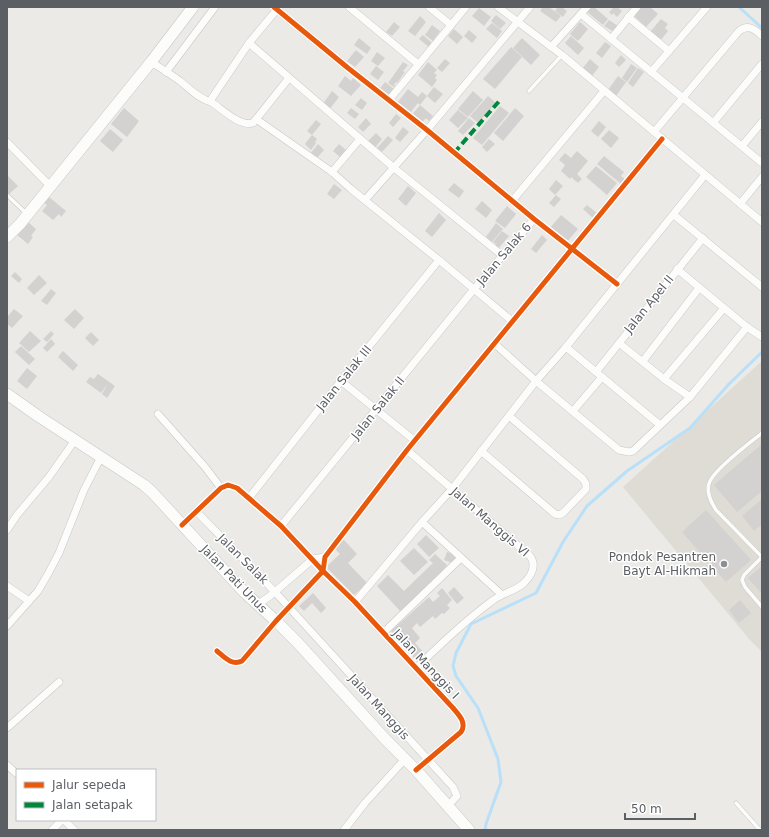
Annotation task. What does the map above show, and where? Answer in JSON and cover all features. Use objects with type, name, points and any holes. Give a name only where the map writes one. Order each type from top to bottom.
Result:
[{"type":"main road","points":[[7,237],[28,215],[151,62],[193,7]]},
{"type":"main road","name":"Jalan Pati Unus","points":[[7,394],[144,485],[189,518],[282,615],[405,759],[422,765],[452,802],[469,830]]},
{"type":"street","points":[[166,72],[215,7]]},
{"type":"street","points":[[349,7],[418,64]]},
{"type":"street","points":[[429,7],[451,25]]},
{"type":"street","points":[[389,100],[466,7]]},
{"type":"street","points":[[498,7],[562,55],[762,222]]},
{"type":"street","points":[[365,200],[427,130],[530,7]]},
{"type":"street","points":[[551,47],[587,7]]},
{"type":"street","points":[[611,39],[637,7]]},
{"type":"street","points":[[651,72],[708,7]]},
{"type":"street","points":[[210,102],[249,43],[277,8],[534,219],[617,284]]},
{"type":"street","points":[[581,14],[762,163]]},
{"type":"street","points":[[628,17],[669,51]]},
{"type":"street","points":[[654,132],[742,28],[753,28],[762,36]]},
{"type":"street","points":[[249,43],[393,167],[503,256]]},
{"type":"street","points":[[151,62],[198,96],[242,123],[251,124],[289,78]]},
{"type":"street","points":[[713,123],[762,64]]},
{"type":"street","points":[[512,201],[604,91]]},
{"type":"street","points":[[256,118],[332,172],[512,321]]},
{"type":"street","points":[[742,146],[762,122]]},
{"type":"street","points":[[332,172],[360,139]]},
{"type":"street","points":[[217,650],[229,661],[238,663],[242,662],[282,615],[323,571],[325,557],[407,450],[662,139]]},
{"type":"street","points":[[7,142],[50,186]]},
{"type":"street","points":[[355,602],[452,488],[536,381],[566,347],[705,175]]},
{"type":"street","points":[[740,204],[762,177]]},
{"type":"street","points":[[674,215],[762,287]]},
{"type":"street","name":"Jalan Salak 6","points":[[474,289],[534,219]]},
{"type":"street","name":"Jalan Apel II","points":[[573,412],[599,374],[618,342],[703,238]]},
{"type":"street","name":"Jalan Salak III","points":[[249,498],[439,260]]},
{"type":"street","points":[[677,269],[747,328],[762,337]]},
{"type":"street","points":[[643,361],[699,288]]},
{"type":"street","name":"Jalan Salak II","points":[[281,526],[474,289]]},
{"type":"street","points":[[664,379],[724,308]]},
{"type":"street","points":[[495,344],[536,381],[619,450],[629,452],[633,451],[690,397],[747,328]]},
{"type":"street","points":[[618,342],[664,379],[690,397]]},
{"type":"street","points":[[566,347],[660,424]]},
{"type":"street","points":[[341,381],[415,441]]},
{"type":"street","points":[[158,414],[205,467],[221,488],[189,518]]},
{"type":"street","points":[[481,451],[548,509],[559,515],[563,513],[586,489],[586,484],[583,478],[509,416]]},
{"type":"street","points":[[7,530],[17,515],[49,477],[75,440]]},
{"type":"street","name":"Jalan Manggis VI","points":[[407,450],[534,561],[530,575],[523,584],[513,590],[500,594]]},
{"type":"street","points":[[7,626],[38,591],[59,553],[84,490],[101,457]]},
{"type":"street","name":"Jalan Manggis I","points":[[221,488],[230,485],[238,488],[281,526],[323,571],[355,602],[453,708],[464,724],[464,728],[422,765]]},
{"type":"street","name":"Jalan Salak","points":[[189,518],[282,615]]},
{"type":"street","points":[[416,668],[458,628],[500,594],[422,522]]},
{"type":"street","points":[[267,599],[313,559],[325,557]]},
{"type":"street","points":[[383,633],[461,558]]},
{"type":"street","points":[[7,586],[29,602]]},
{"type":"street","name":"Jalan Manggis","points":[[282,615],[422,765],[453,787],[456,793],[452,802]]},
{"type":"street","points":[[7,728],[59,682]]},
{"type":"street","points":[[344,830],[364,803],[405,759]]},
{"type":"street","points":[[7,765],[16,773]]},
{"type":"street","points":[[52,830],[62,821]]},
{"type":"street","points":[[64,821],[74,830]]},
{"type":"lane","points":[[529,91],[562,55]]},
{"type":"lane","points":[[7,195],[28,215]]},
{"type":"lane","points":[[762,433],[716,472],[709,482],[708,490],[711,501],[716,510],[762,557],[744,575],[742,580],[745,587],[762,607]]},
{"type":"lane","points":[[736,803],[760,830]]},
{"type":"shaded area","name":"Pondok Pesantren Bayt Al-Hikmah","points":[[762,361],[762,652],[750,640],[623,487]]},
{"type":"building","points":[[543,7],[549,7],[561,16],[556,22],[540,11]]},
{"type":"building","points":[[558,7],[562,7],[567,11],[563,17],[555,11]]},
{"type":"building","points":[[590,7],[594,7],[608,19],[603,25],[586,11]]},
{"type":"building","points":[[614,7],[617,7],[622,11],[617,17],[613,13],[612,15],[609,12]]},
{"type":"building","points":[[640,7],[650,7],[658,14],[646,27],[633,15]]},
{"type":"building","points":[[479,8],[491,17],[484,26],[472,16]]},
{"type":"building","points":[[496,15],[506,23],[500,29],[491,21]]},
{"type":"building","points":[[420,16],[426,22],[415,36],[408,31]]},
{"type":"building","points":[[661,19],[668,24],[665,28],[668,31],[660,41],[650,32]]},
{"type":"building","points":[[609,20],[618,26],[614,32],[604,26]]},
{"type":"building","points":[[394,22],[400,27],[392,36],[386,32]]},
{"type":"building","points":[[580,22],[588,29],[578,41],[570,34]]},
{"type":"building","points":[[492,23],[502,31],[497,38],[486,29]]},
{"type":"building","points":[[432,25],[440,31],[433,41],[425,35]]},
{"type":"building","points":[[454,29],[463,37],[457,44],[448,36]]},
{"type":"building","points":[[469,30],[477,37],[472,43],[464,36]]},
{"type":"building","points":[[423,35],[433,44],[430,48],[419,39]]},
{"type":"building","points":[[571,36],[584,48],[578,55],[565,43]]},
{"type":"building","points":[[359,38],[371,48],[367,54],[354,45]]},
{"type":"building","points":[[522,38],[540,55],[531,65],[513,48]]},
{"type":"building","points":[[605,42],[611,46],[602,58],[596,53]]},
{"type":"building","points":[[511,47],[522,57],[495,89],[483,79]]},
{"type":"building","points":[[356,50],[364,57],[355,67],[347,61]]},
{"type":"building","points":[[377,52],[385,58],[378,66],[371,61]]},
{"type":"building","points":[[621,55],[626,60],[619,67],[615,63]]},
{"type":"building","points":[[445,59],[450,63],[442,72],[437,68]]},
{"type":"building","points":[[590,59],[599,67],[591,77],[582,69]]},
{"type":"building","points":[[403,62],[408,65],[403,71],[405,72],[397,83],[396,82],[394,87],[388,83]]},
{"type":"building","points":[[428,62],[437,70],[434,73],[437,75],[435,78],[437,80],[432,87],[418,75]]},
{"type":"building","points":[[631,64],[637,68],[627,82],[622,78]]},
{"type":"building","points":[[376,66],[384,72],[378,80],[370,74]]},
{"type":"building","points":[[638,68],[644,72],[633,87],[628,83]]},
{"type":"building","points":[[345,76],[351,81],[353,78],[361,85],[351,96],[338,86]]},
{"type":"building","points":[[618,76],[626,82],[616,96],[608,90]]},
{"type":"building","points":[[385,82],[394,89],[388,97],[378,91]]},
{"type":"building","points":[[434,87],[443,94],[435,103],[427,96]]},
{"type":"building","points":[[408,89],[418,97],[422,92],[427,96],[420,105],[418,103],[410,113],[397,103]]},
{"type":"building","points":[[332,91],[339,97],[329,110],[322,105]]},
{"type":"building","points":[[473,91],[483,100],[468,117],[458,109]]},
{"type":"building","points":[[488,96],[496,103],[478,123],[470,116]]},
{"type":"building","points":[[361,98],[367,103],[362,110],[355,105]]},
{"type":"building","points":[[420,105],[433,116],[429,121],[426,118],[421,124],[411,116]]},
{"type":"building","points":[[500,106],[509,113],[482,145],[473,138]]},
{"type":"building","points":[[124,108],[139,121],[127,137],[111,124]]},
{"type":"building","points":[[351,108],[359,114],[355,119],[347,113]]},
{"type":"building","points":[[515,108],[524,116],[503,141],[494,133]]},
{"type":"building","points":[[458,110],[468,118],[458,128],[449,120]]},
{"type":"building","points":[[396,114],[401,118],[393,127],[389,123]]},
{"type":"building","points":[[366,118],[371,124],[363,132],[358,127]]},
{"type":"building","points":[[469,118],[475,123],[463,135],[458,131]]},
{"type":"building","points":[[316,120],[321,124],[312,135],[307,131]]},
{"type":"building","points":[[599,121],[606,127],[598,137],[591,131]]},
{"type":"building","points":[[403,127],[409,132],[400,142],[395,138]]},
{"type":"building","points":[[110,129],[123,140],[113,152],[100,141]]},
{"type":"building","points":[[609,130],[619,138],[611,148],[601,139]]},
{"type":"building","points":[[376,133],[382,139],[374,149],[367,142]]},
{"type":"building","points":[[312,135],[317,139],[311,150],[305,144]]},
{"type":"building","points":[[388,136],[393,140],[382,152],[377,148]]},
{"type":"building","points":[[489,139],[495,144],[487,152],[482,147]]},
{"type":"building","points":[[318,144],[324,150],[316,159],[310,154]]},
{"type":"building","points":[[339,144],[346,150],[340,157],[333,151]]},
{"type":"building","points":[[577,151],[588,161],[577,174],[582,179],[578,183],[571,177],[570,179],[561,171],[565,165],[559,160],[565,153],[571,158]]},
{"type":"building","points":[[604,156],[624,172],[621,176],[625,179],[621,184],[597,164]]},
{"type":"building","points":[[596,166],[617,183],[607,195],[586,177]]},
{"type":"building","points":[[7,175],[18,186],[8,195],[7,194]]},
{"type":"building","points":[[556,180],[563,186],[555,195],[549,189]]},
{"type":"building","points":[[454,183],[464,191],[459,198],[448,190]]},
{"type":"building","points":[[334,184],[342,190],[334,199],[327,194]]},
{"type":"building","points":[[408,186],[416,193],[406,206],[398,199]]},
{"type":"building","points":[[556,195],[561,199],[554,207],[549,203]]},
{"type":"building","points":[[49,197],[66,211],[61,217],[59,214],[53,220],[42,211],[47,205],[44,203]]},
{"type":"building","points":[[482,201],[492,210],[486,218],[475,209]]},
{"type":"building","points":[[587,205],[598,214],[594,219],[583,209]]},
{"type":"building","points":[[507,206],[516,214],[505,228],[495,221]]},
{"type":"building","points":[[439,213],[446,220],[432,237],[425,231]]},
{"type":"building","points":[[561,215],[578,229],[566,243],[549,229]]},
{"type":"building","points":[[28,222],[36,229],[28,244],[17,235]]},
{"type":"building","points":[[496,223],[503,229],[492,242],[486,237]]},
{"type":"building","points":[[502,231],[509,236],[498,249],[494,246],[496,244],[493,242]]},
{"type":"building","points":[[542,235],[547,240],[536,253],[531,249]]},
{"type":"building","points":[[15,272],[22,279],[19,283],[11,276]]},
{"type":"building","points":[[39,275],[47,283],[34,295],[27,288]]},
{"type":"building","points":[[51,289],[56,293],[47,305],[41,301]]},
{"type":"building","points":[[14,309],[23,316],[12,328],[7,324],[7,317]]},
{"type":"building","points":[[75,309],[84,318],[74,329],[64,320]]},
{"type":"building","points":[[30,331],[41,341],[29,352],[19,343]]},
{"type":"building","points":[[51,331],[54,334],[47,342],[43,339]]},
{"type":"building","points":[[91,332],[99,340],[93,346],[85,338]]},
{"type":"building","points":[[51,339],[55,344],[47,352],[43,348]]},
{"type":"building","points":[[21,346],[35,359],[29,365],[15,352]]},
{"type":"building","points":[[63,351],[78,365],[73,371],[58,357]]},
{"type":"building","points":[[27,368],[37,376],[27,389],[17,381]]},
{"type":"building","points":[[98,374],[115,386],[107,398],[102,394],[108,384],[101,393],[86,382],[90,377],[94,379]]},
{"type":"building","points":[[762,444],[762,491],[737,512],[714,485]]},
{"type":"building","points":[[762,499],[762,524],[754,531],[742,516]]},
{"type":"building","points":[[706,510],[751,560],[726,582],[682,532]]},
{"type":"building","points":[[426,535],[439,548],[429,557],[417,544]]},
{"type":"building","points":[[343,539],[357,554],[348,563],[367,583],[354,595],[326,567],[340,554],[334,548]]},
{"type":"building","points":[[414,548],[428,562],[414,575],[400,561]]},
{"type":"building","points":[[447,552],[457,555],[455,564],[444,560]]},
{"type":"building","points":[[435,554],[447,565],[442,571],[443,573],[402,613],[377,586],[388,575],[404,591],[433,563],[429,560]]},
{"type":"building","points":[[762,566],[762,594],[748,578]]},
{"type":"building","points":[[454,587],[464,598],[457,604],[448,593]]},
{"type":"building","points":[[442,588],[452,600],[447,605],[450,608],[444,614],[442,613],[435,619],[433,616],[420,627],[417,623],[412,628],[420,638],[415,643],[425,654],[417,661],[391,631],[429,597],[433,602],[440,596],[437,593]]},
{"type":"building","points":[[313,593],[326,608],[321,613],[312,603],[304,611],[299,606]]},
{"type":"building","points":[[740,600],[751,613],[739,623],[729,610]]},
{"type":"waterway","points":[[739,7],[762,28]]},
{"type":"waterway","points":[[485,830],[501,782],[498,759],[478,708],[456,676],[453,666],[456,653],[471,624],[536,593],[563,542],[587,506],[627,471],[690,428],[729,384],[762,352]]},
{"type":"marked path","points":[[454,153],[501,99]]},
{"type":"cycle path","points":[[274,7],[427,130],[534,219],[617,284]]},
{"type":"cycle path","points":[[217,651],[232,662],[242,661],[276,621],[323,571],[325,557],[407,450],[662,139]]},
{"type":"cycle path","points":[[182,525],[221,488],[228,485],[237,488],[281,526],[323,571],[355,602],[453,708],[463,722],[463,729],[461,732],[416,770]]},
{"type":"place","name":"Pondok Pesantren Bayt Al-Hikmah","points":[[724,564]]}]
